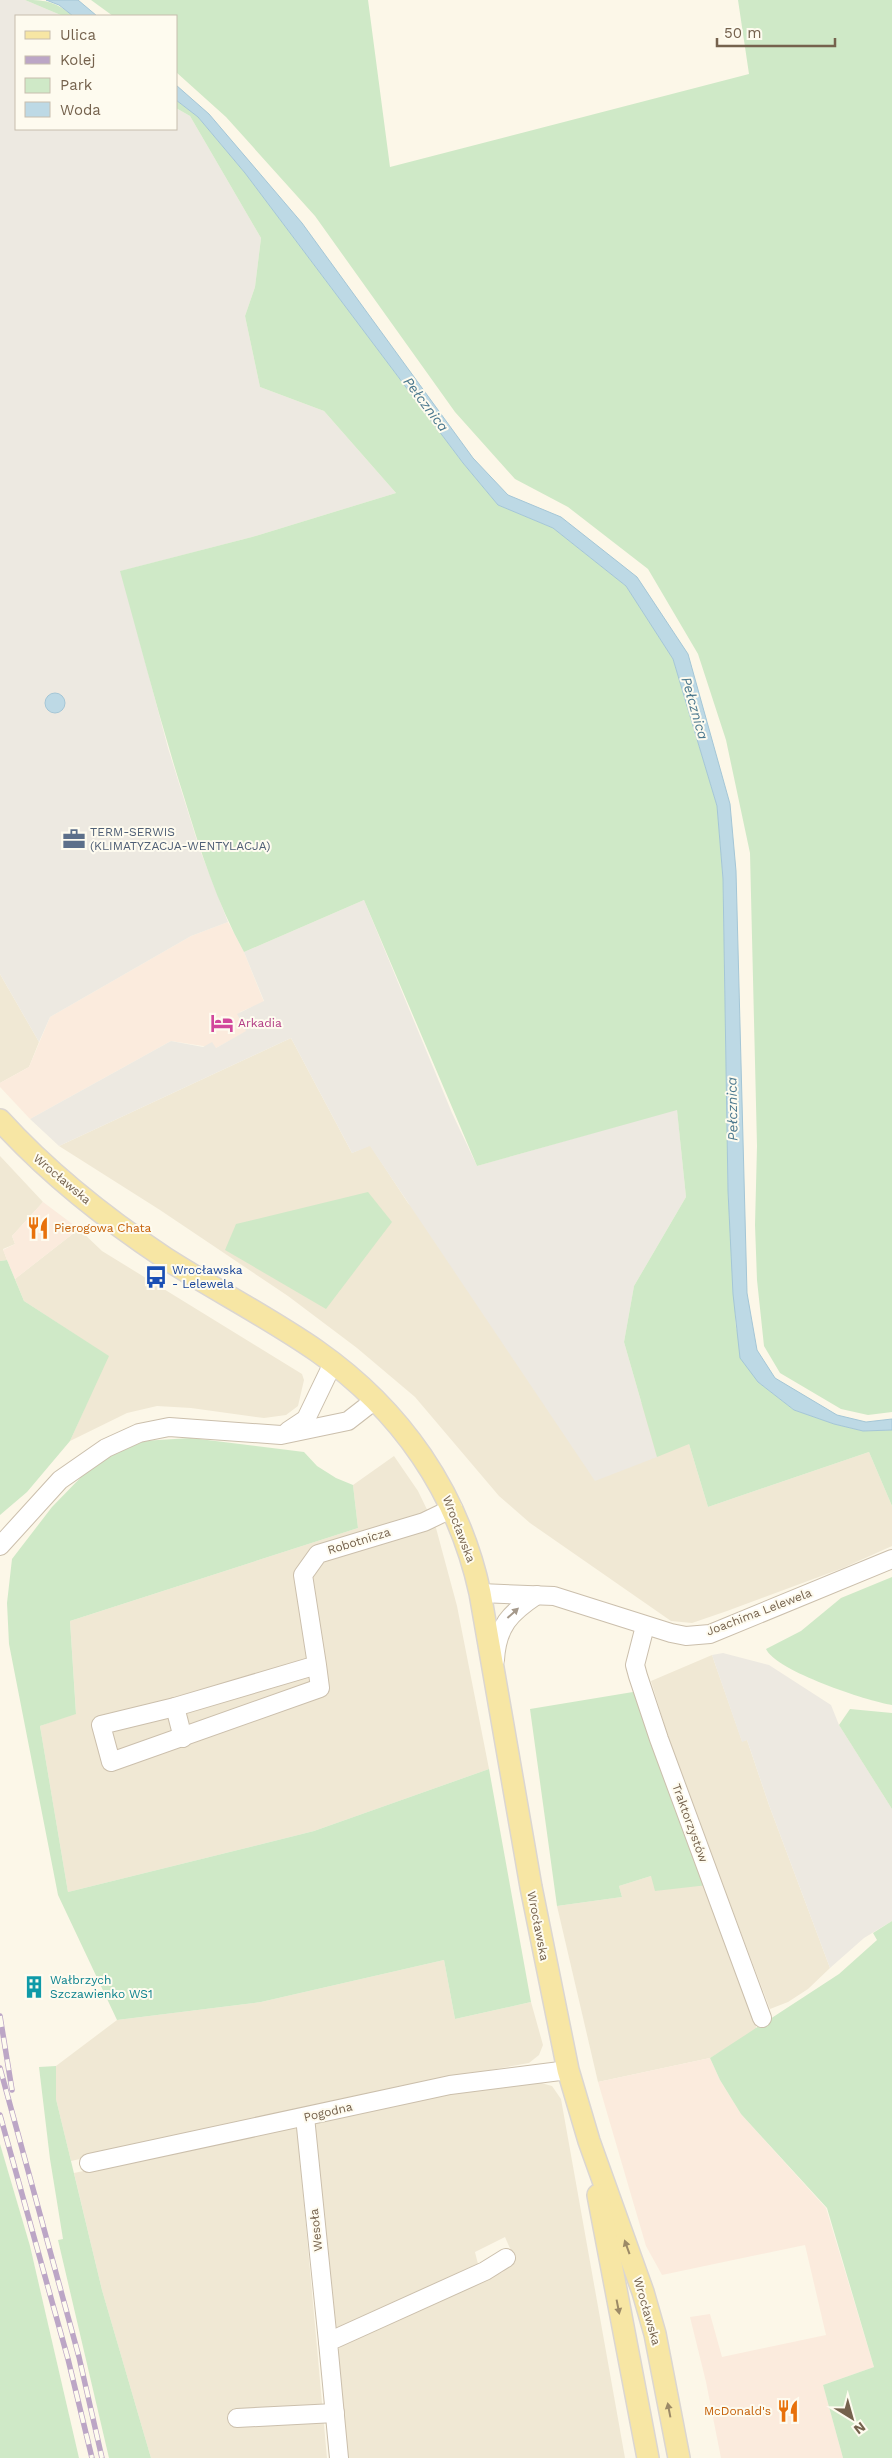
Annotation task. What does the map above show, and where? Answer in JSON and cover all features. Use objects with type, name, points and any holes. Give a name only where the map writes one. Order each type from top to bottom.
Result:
[{"type":"main road","name":"Wrocławska","points":[[0,1120],[48,1169],[122,1228],[166,1258],[334,1363],[394,1420],[428,1464],[453,1508],[469,1551],[480,1593],[531,1888],[568,2070],[589,2141],[643,2292],[655,2334],[679,2458]]},
{"type":"main road","name":"Wrocławska","points":[[589,2141],[609,2259],[648,2458]]},
{"type":"street","points":[[281,1435],[306,1419],[334,1363]]},
{"type":"street","points":[[0,1546],[60,1480],[106,1448],[139,1432],[169,1427],[281,1435],[348,1421],[375,1400]]},
{"type":"street","points":[[315,1403],[319,1415],[330,1425]]},
{"type":"street","name":"Robotnicza","points":[[317,1665],[175,1708],[101,1725],[111,1762],[184,1738],[320,1688],[317,1665],[303,1575],[318,1554],[424,1522],[453,1508]]},
{"type":"street","name":"Joachima Lelewela","points":[[480,1593],[554,1596],[590,1606],[645,1626],[686,1636],[710,1634],[892,1559]]},
{"type":"street","points":[[494,1672],[495,1652],[506,1619],[537,1595]]},
{"type":"street","name":"Traktorzystów","points":[[645,1626],[636,1665],[638,1676],[662,1749],[762,2018]]},
{"type":"street","points":[[241,1689],[248,1714]]},
{"type":"street","points":[[175,1708],[184,1738]]},
{"type":"street","name":"Pogodna","points":[[89,2164],[450,2085],[568,2070]]},
{"type":"street","name":"Wesoła","points":[[305,2117],[339,2458]]},
{"type":"street","points":[[328,2342],[485,2271],[506,2258]]},
{"type":"street","points":[[237,2418],[335,2413]]},
{"type":"shaded area","points":[[0,0],[25,0],[61,15],[15,15],[15,130],[178,130],[178,109],[190,116],[261,238],[255,287],[245,316],[260,387],[324,411],[396,493],[252,537],[121,571],[168,748],[200,850],[228,922],[191,936],[50,1017],[39,1042],[0,974]]},
{"type":"shaded area","points":[[364,900],[452,1113],[477,1166],[677,1109],[686,1197],[634,1286],[624,1342],[657,1457],[595,1481],[370,1146],[352,1153],[291,1038],[59,1146],[30,1119],[171,1041],[203,1047],[212,1042],[216,1048],[246,1031],[237,1014],[264,1001],[244,952]]},
{"type":"shaded area","points":[[228,922],[244,952],[264,1002],[240,1012],[247,1031],[216,1048],[171,1041],[30,1119],[0,1087],[0,1083],[29,1067],[50,1017],[191,936]]},
{"type":"shaded area","points":[[0,974],[39,1042],[29,1067],[0,1083]]},
{"type":"shaded area","points":[[291,1038],[352,1153],[370,1145],[408,1203],[689,1444],[708,1507],[869,1452],[892,1506],[892,1546],[843,1568],[692,1623],[671,1621],[530,1523],[499,1496],[415,1397],[357,1348],[288,1296],[160,1210],[59,1146]]},
{"type":"shaded area","points":[[0,1156],[43,1202],[12,1236],[15,1244],[3,1249],[7,1260],[0,1261]]},
{"type":"shaded area","points":[[43,1202],[79,1229],[15,1279],[3,1250],[15,1244],[12,1236]]},
{"type":"shaded area","points":[[79,1229],[102,1251],[302,1374],[304,1380],[298,1406],[286,1415],[264,1418],[191,1408],[157,1406],[127,1413],[70,1441],[108,1356],[24,1301],[15,1279]]},
{"type":"shaded area","points":[[394,1456],[418,1491],[436,1528],[457,1606],[489,1769],[314,1831],[68,1892],[40,1726],[76,1713],[70,1621],[358,1528],[353,1485]]},
{"type":"shaded area","points":[[723,1653],[769,1665],[831,1705],[839,1725],[892,1809],[892,1921],[864,1938],[830,1968],[769,1805],[747,1740],[742,1742],[712,1655]]},
{"type":"shaded area","points":[[712,1655],[742,1741],[747,1740],[769,1805],[830,1968],[808,1989],[788,2002],[770,2009],[674,1756],[651,1681]]},
{"type":"shaded area","points":[[651,1876],[708,1885],[757,2029],[710,2058],[598,2082],[557,1906],[622,1897],[619,1886]]},
{"type":"shaded area","points":[[444,1960],[455,2019],[531,2002],[543,2045],[539,2055],[529,2063],[446,2078],[71,2161],[56,2099],[56,2066],[117,2020],[261,2002]]},
{"type":"shaded area","points":[[710,2058],[720,2080],[741,2114],[826,2208],[874,2367],[823,2385],[843,2458],[721,2458],[706,2382],[690,2317],[710,2314],[722,2357],[826,2335],[805,2245],[662,2275],[646,2246],[598,2082]]},
{"type":"shaded area","points":[[534,2081],[552,2086],[561,2099],[625,2458],[345,2458],[334,2358],[339,2348],[347,2342],[503,2272],[512,2253],[505,2237],[475,2252],[478,2264],[473,2274],[336,2330],[330,2327],[312,2123],[459,2089]]},
{"type":"shaded area","points":[[297,2126],[327,2458],[151,2458],[102,2290],[74,2173]]},
{"type":"green space","points":[[25,0],[51,3],[72,15],[61,15]]},
{"type":"green space","points":[[91,0],[368,0],[390,167],[749,74],[738,0],[892,0],[892,1412],[868,1415],[841,1409],[780,1373],[764,1346],[757,1280],[755,1225],[757,1146],[750,853],[726,740],[698,654],[648,569],[568,507],[515,479],[455,412],[315,216],[226,117],[178,74],[178,15],[112,15]]},
{"type":"green space","points":[[178,102],[198,117],[245,173],[463,463],[498,505],[553,528],[626,586],[673,659],[717,806],[723,879],[728,1191],[736,1328],[758,1382],[794,1410],[834,1424],[863,1431],[892,1430],[892,1506],[869,1452],[708,1507],[689,1444],[657,1457],[624,1342],[634,1286],[686,1197],[677,1110],[477,1166],[364,900],[244,952],[234,933],[210,876],[190,817],[120,571],[252,537],[396,493],[324,411],[260,387],[245,316],[255,287],[261,238],[190,116],[178,109]]},
{"type":"green space","points":[[368,1192],[392,1222],[326,1309],[225,1250],[236,1224]]},
{"type":"green space","points":[[7,1260],[24,1301],[109,1356],[70,1441],[27,1492],[0,1515],[0,1261]]},
{"type":"green space","points":[[191,1438],[304,1452],[317,1466],[336,1478],[353,1485],[358,1528],[70,1621],[76,1714],[40,1726],[68,1892],[314,1831],[489,1769],[531,2002],[455,2019],[444,1960],[261,2002],[117,2020],[58,1895],[9,1644],[7,1603],[12,1559],[52,1507],[86,1472],[109,1456],[142,1441]]},
{"type":"green space","points":[[892,1577],[892,1705],[863,1698],[823,1684],[786,1666],[773,1658],[766,1649],[801,1631],[841,1598]]},
{"type":"green space","points":[[639,1691],[708,1885],[655,1891],[651,1876],[619,1886],[622,1897],[557,1906],[530,1709]]},
{"type":"green space","points":[[850,1709],[892,1713],[892,1809],[839,1725]]},
{"type":"green space","points":[[892,1921],[892,2458],[843,2458],[823,2385],[874,2367],[827,2208],[741,2114],[720,2080],[710,2058],[839,1974],[877,1940],[873,1933]]},
{"type":"green space","points":[[56,2066],[56,2099],[102,2290],[151,2458],[109,2458],[58,2240],[63,2239],[50,2159],[39,2067]]},
{"type":"green space","points":[[0,2144],[30,2246],[79,2458],[0,2458]]},
{"type":"water","points":[[46,0],[78,0],[96,15],[72,15],[59,5]]},
{"type":"water","name":"Pełcznica","points":[[178,87],[209,114],[302,223],[473,458],[508,495],[561,517],[637,577],[688,654],[730,804],[736,871],[747,1293],[757,1350],[775,1378],[837,1415],[866,1422],[892,1419],[892,1430],[863,1431],[834,1424],[794,1410],[758,1382],[740,1358],[733,1294],[728,1191],[723,879],[717,806],[673,659],[626,586],[553,528],[498,505],[463,463],[245,173],[198,117],[178,102]]},
{"type":"water","points":[[55,693],[62,696],[65,703],[62,710],[55,713],[48,710],[45,703],[48,696]]},
{"type":"railway","points":[[0,2016],[12,2090]]},
{"type":"railway","points":[[0,2068],[79,2357],[102,2458]]},
{"type":"railway","points":[[0,2115],[68,2359],[92,2458]]},
{"type":"place","name":"TERM-SERWIS (KLIMATYZACJA-WENTYLACJA)","points":[[74,839]]},
{"type":"place","name":"Arkadia","points":[[222,1023]]},
{"type":"place","name":"Pierogowa Chata","points":[[38,1228]]},
{"type":"place","name":"Wrocławska - Lelewela","points":[[156,1277]]},
{"type":"place","name":"Wałbrzych Szczawienko WS1","points":[[34,1987]]},
{"type":"place","name":"McDonald's","points":[[788,2411]]}]
